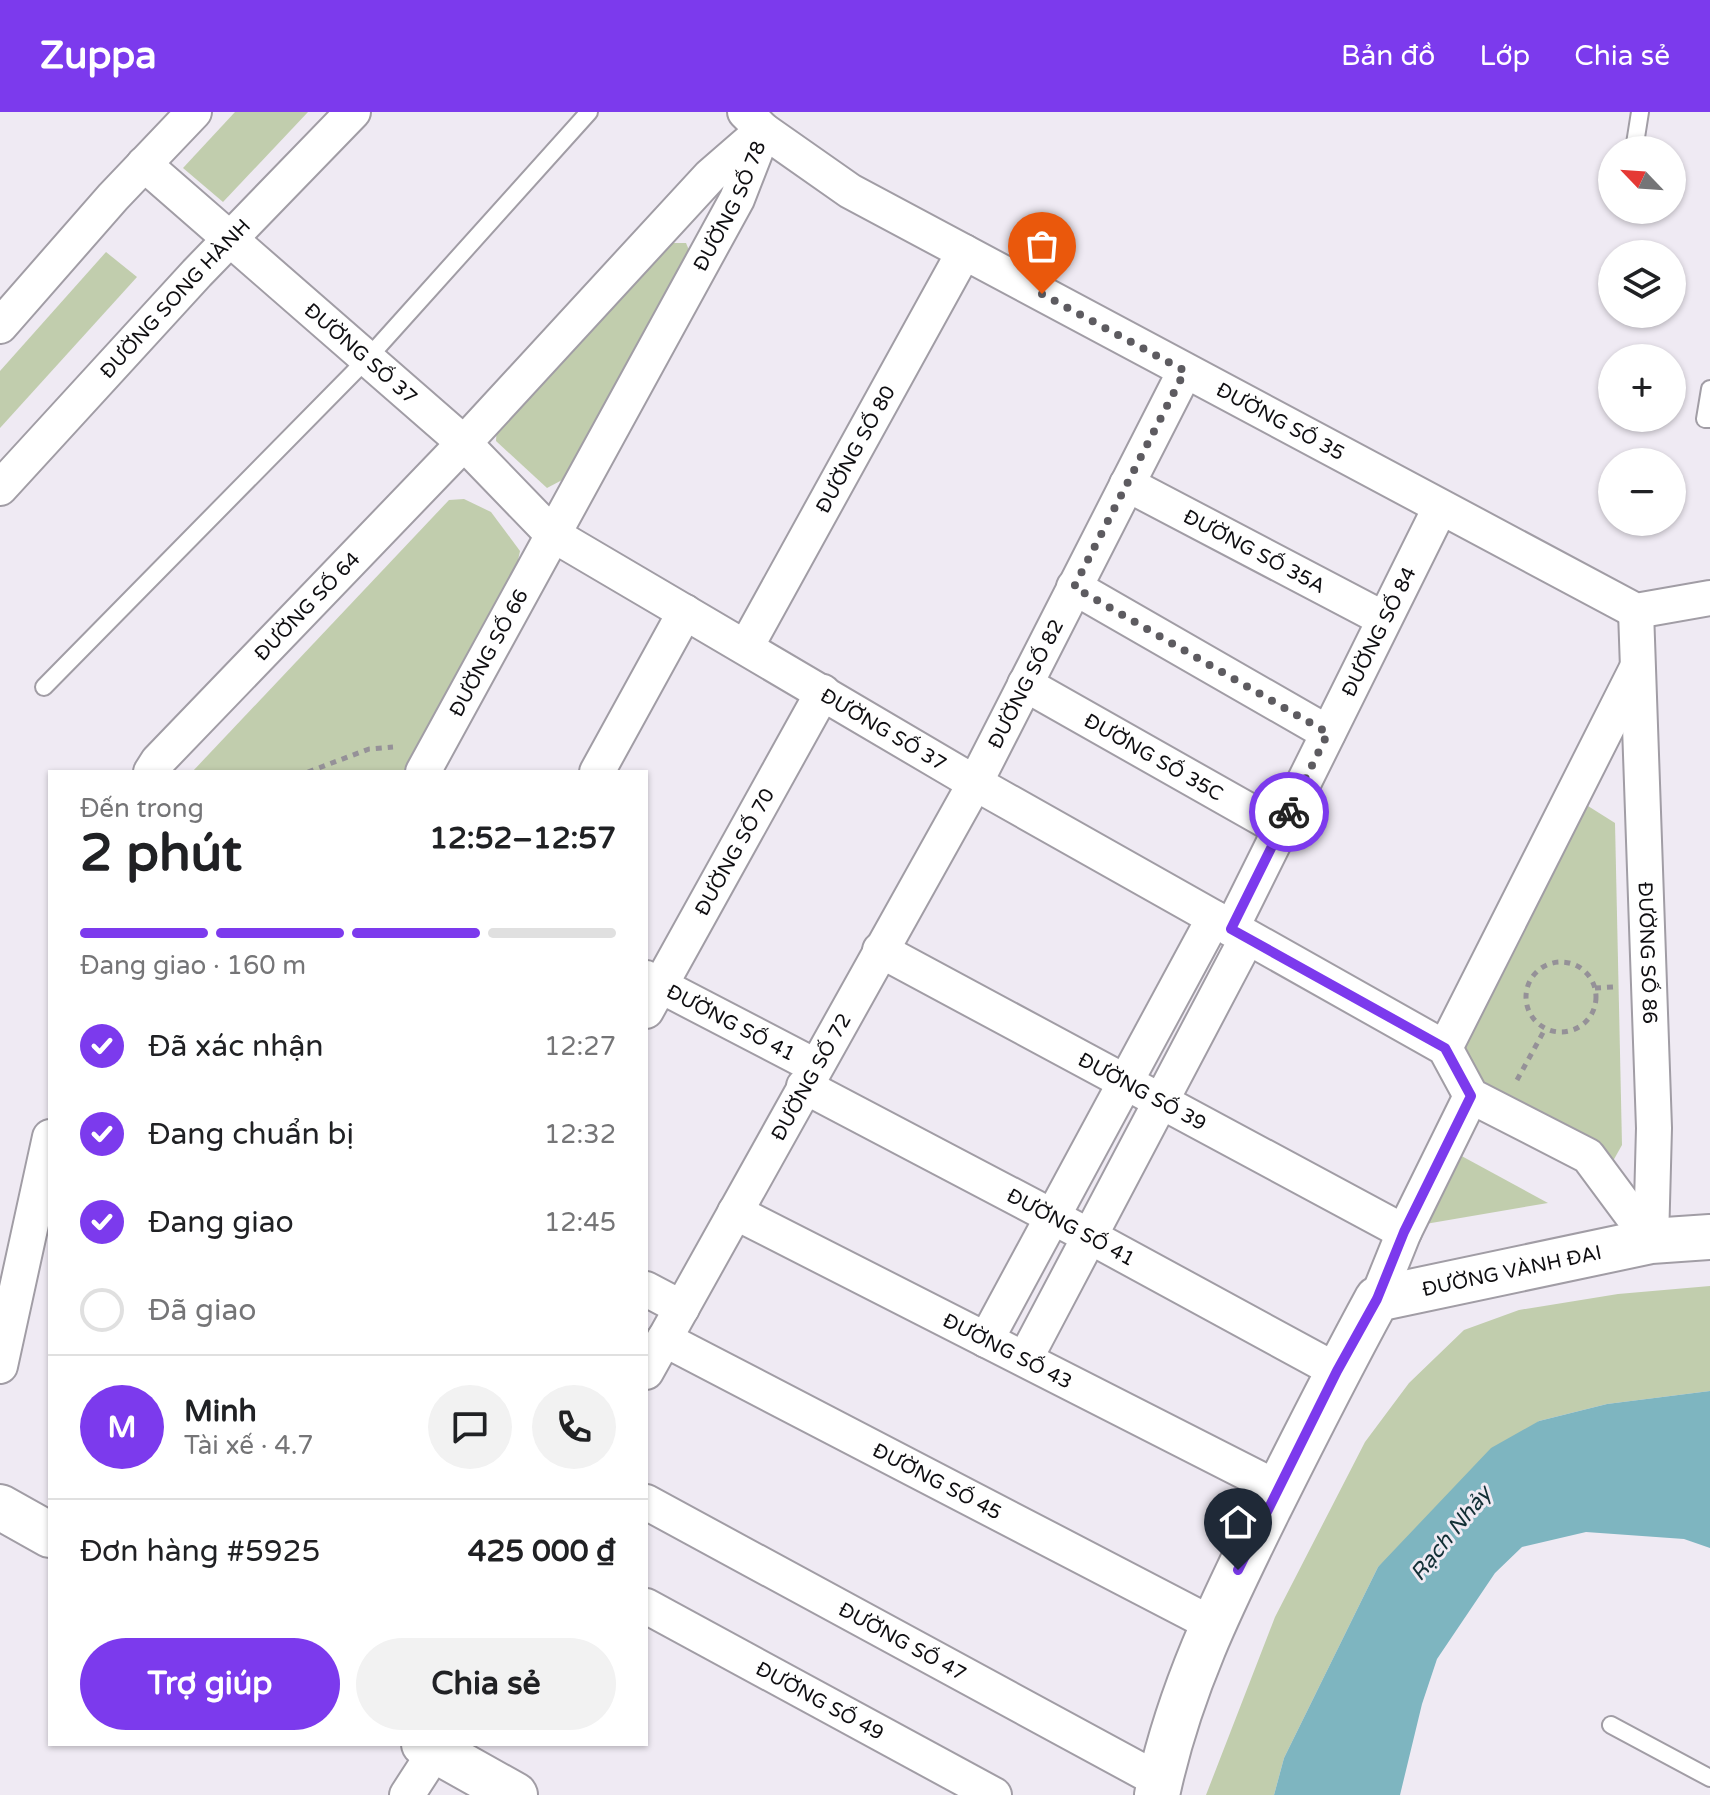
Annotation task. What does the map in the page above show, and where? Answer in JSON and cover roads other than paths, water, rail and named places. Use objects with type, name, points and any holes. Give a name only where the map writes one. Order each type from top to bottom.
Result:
[{"type":"street","points":[[0,326],[194,112]]},
{"type":"street","name":"ĐƯỜNG SONG HÀNH","points":[[0,488],[353,112]]},
{"type":"street","name":"ĐƯỜNG SỐ 35","points":[[754,121],[850,191],[1636,611]]},
{"type":"street","name":"ĐƯỜNG SỐ 78","points":[[464,443],[710,176],[754,121]]},
{"type":"street","name":"ĐƯỜNG SỐ 78","points":[[552,534],[737,199],[754,121]]},
{"type":"street","name":"ĐƯỜNG SỐ 37","points":[[144,164],[464,443],[552,534],[975,783],[1445,1048]]},
{"type":"street","name":"ĐƯỜNG SỐ 80","points":[[746,647],[964,252]]},
{"type":"street","name":"ĐƯỜNG SỐ 82","points":[[975,783],[1185,371]]},
{"type":"street","name":"ĐƯỜNG SỐ 64","points":[[152,770],[464,443]]},
{"type":"street","name":"ĐƯỜNG SỐ 35A","points":[[1127,484],[1384,619]]},
{"type":"street","name":"ĐƯỜNG SỐ 84","points":[[1025,1359],[1159,1101],[1231,928],[1440,508]]},
{"type":"street","name":"ĐƯỜNG SỐ 66","points":[[431,758],[552,534]]},
{"type":"street","points":[[1074,587],[1328,733]]},
{"type":"street","points":[[1636,611],[1710,598]]},
{"type":"street","name":"ĐƯỜNG SỐ 86","points":[[1636,611],[1654,1128],[1651,1241]]},
{"type":"street","points":[[598,770],[685,612]]},
{"type":"street","name":"ĐƯỜNG SỐ 86","points":[[1445,1048],[1637,667]]},
{"type":"street","name":"ĐƯỜNG SỐ 35C","points":[[1025,684],[1281,829]]},
{"type":"street","name":"ĐƯỜNG SỐ 70","points":[[651,992],[823,692]]},
{"type":"street","name":"ĐƯỜNG SỐ 72","points":[[648,1368],[975,783]]},
{"type":"street","name":"ĐƯỜNG SỐ 84","points":[[986,1340],[1124,1082],[1231,928]]},
{"type":"street","name":"ĐƯỜNG SỐ 39","points":[[880,950],[1404,1232]]},
{"type":"street","name":"ĐƯỜNG SỐ 41","points":[[651,992],[810,1076],[1052,1216],[1337,1371]]},
{"type":"street","points":[[1445,1048],[1486,1104],[1588,1156],[1651,1241]]},
{"type":"street","points":[[1158,1788],[1176,1716],[1212,1624],[1337,1371],[1377,1299],[1404,1232],[1486,1104]]},
{"type":"street","points":[[0,1366],[38,1258],[48,1157]]},
{"type":"street","name":"ĐƯỜNG SỐ 43","points":[[735,1212],[1279,1489]]},
{"type":"street","name":"ĐƯỜNG VÀNH ĐAI","points":[[1377,1299],[1651,1241],[1710,1237]]},
{"type":"street","points":[[648,1290],[682,1308]]},
{"type":"street","name":"ĐƯỜNG SỐ 45","points":[[664,1339],[1212,1624]]},
{"type":"street","name":"ĐƯỜNG SỐ 47","points":[[648,1503],[1158,1788]]},
{"type":"street","points":[[0,1507],[48,1534]]},
{"type":"street","name":"ĐƯỜNG SỐ 49","points":[[648,1607],[994,1795]]},
{"type":"street","points":[[407,1795],[434,1746],[515,1795]]},
{"type":"lane","points":[[44,687],[367,359],[589,112]]},
{"type":"lane","points":[[1636,136],[1640,112]]},
{"type":"lane","points":[[1710,389],[1705,419],[1710,419]]},
{"type":"lane","points":[[1611,1725],[1710,1778]]},
{"type":"water","name":"Rạch Nhảy","points":[[1710,1391],[1710,1548],[1684,1539],[1586,1532],[1522,1547],[1495,1573],[1437,1659],[1422,1704],[1400,1795],[1274,1795],[1284,1758],[1378,1567],[1491,1448],[1539,1421],[1607,1404]]}]
